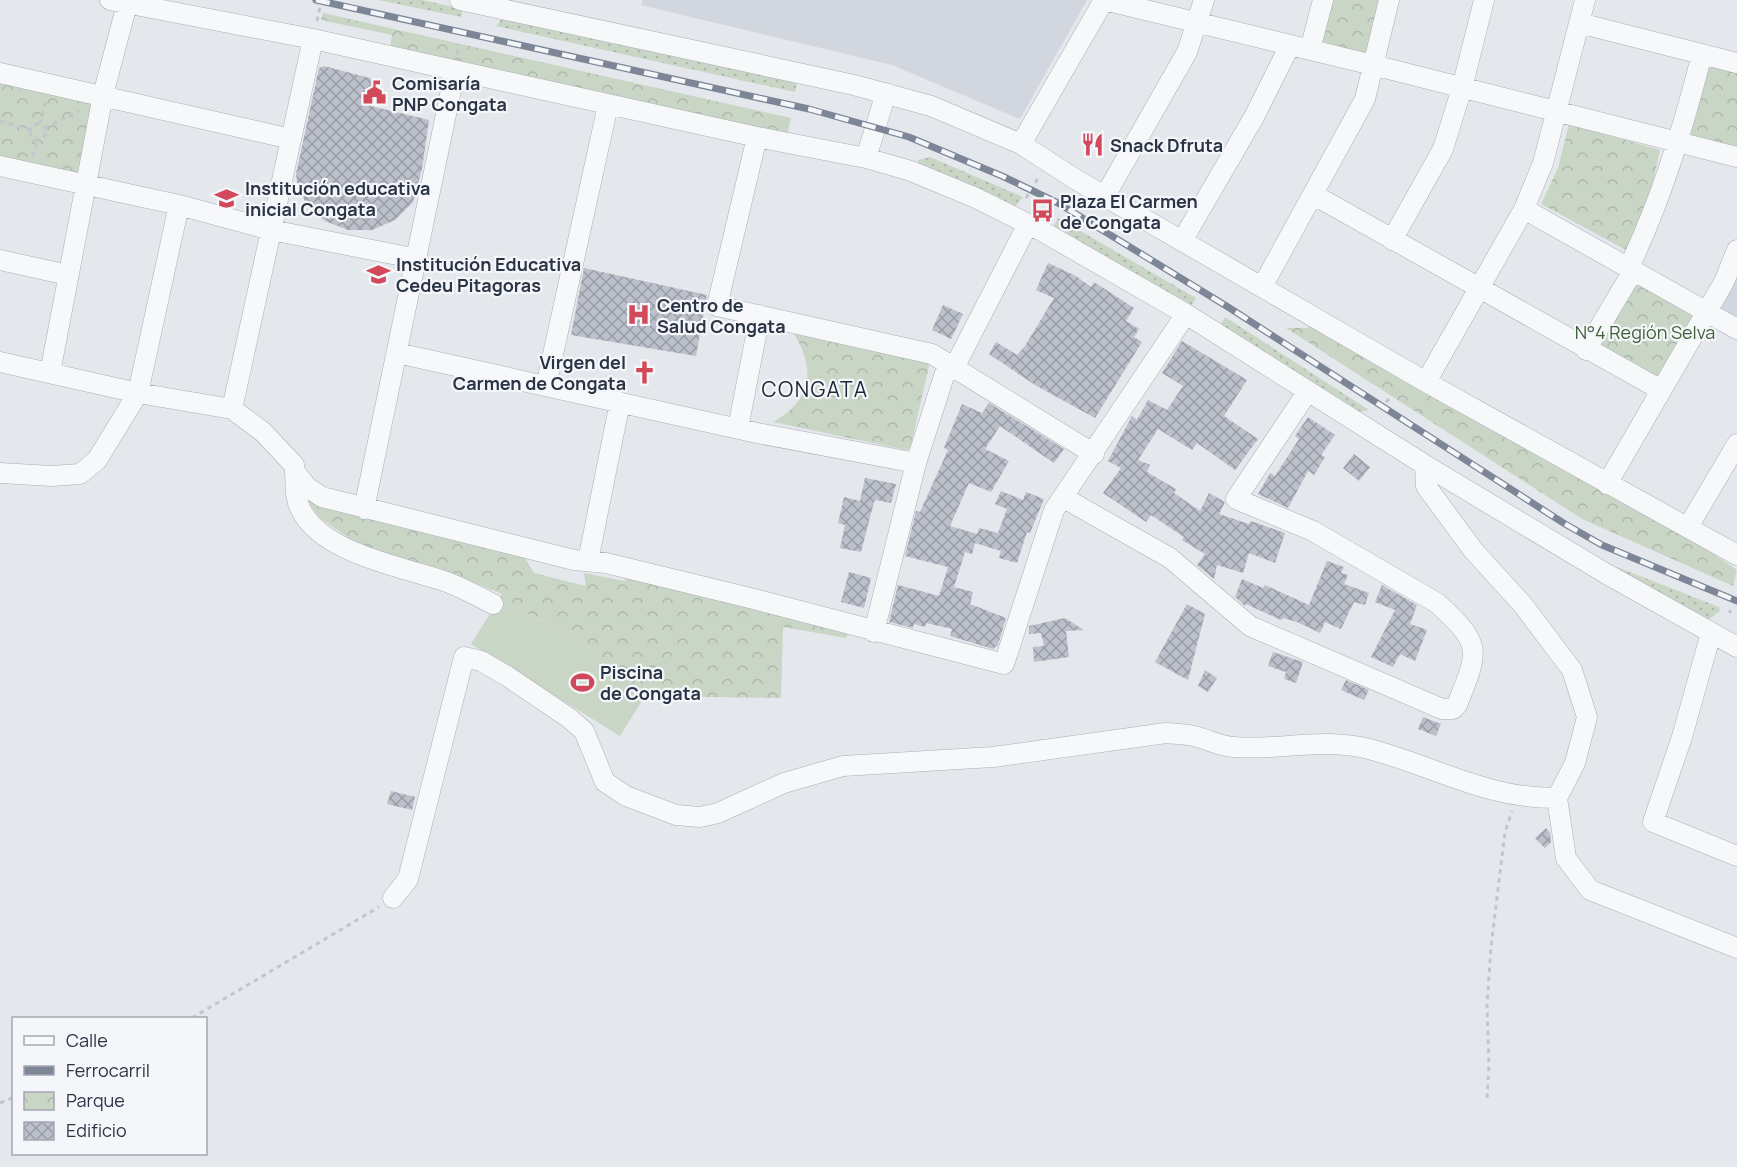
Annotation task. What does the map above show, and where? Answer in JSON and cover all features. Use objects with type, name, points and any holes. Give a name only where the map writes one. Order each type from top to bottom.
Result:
[{"type":"street","points":[[460,0],[886,93],[930,106],[1021,144],[1182,241],[1426,382],[1737,555]]},
{"type":"street","points":[[1021,144],[1104,0],[1737,157]]},
{"type":"street","points":[[1106,196],[1187,52],[1199,22],[1204,0]]},
{"type":"street","points":[[1310,50],[1323,0]]},
{"type":"street","points":[[1262,287],[1365,99],[1389,0]]},
{"type":"street","points":[[1392,240],[1443,149],[1462,88],[1484,0]]},
{"type":"street","points":[[1426,382],[1524,209],[1543,163],[1558,113],[1585,0]]},
{"type":"street","points":[[50,373],[87,184],[118,2],[315,31],[456,64],[608,105],[866,158],[911,171],[1028,224],[1186,314],[1425,465],[1605,573],[1737,646]]},
{"type":"street","points":[[1579,23],[1737,63]]},
{"type":"street","points":[[232,409],[315,31]]},
{"type":"street","points":[[1182,241],[1254,117],[1290,45]]},
{"type":"street","points":[[1586,350],[1630,276],[1629,267],[1657,207],[1679,142],[1702,54]]},
{"type":"street","points":[[364,509],[418,259],[456,64]]},
{"type":"street","points":[[0,73],[291,139]]},
{"type":"street","points":[[866,158],[886,93]]},
{"type":"street","points":[[546,386],[608,105]]},
{"type":"street","points":[[757,137],[717,306],[932,354],[955,366],[1094,454]]},
{"type":"street","points":[[0,166],[179,205],[271,230],[418,259]]},
{"type":"street","points":[[1314,195],[1586,350],[1661,390]]},
{"type":"street","points":[[0,473],[52,476],[80,474],[97,460],[138,393],[179,205]]},
{"type":"street","points":[[1524,209],[1737,329]]},
{"type":"street","points":[[874,632],[916,463],[945,373],[955,366],[1028,224]]},
{"type":"street","points":[[1607,484],[1724,282],[1737,250]]},
{"type":"street","points":[[0,260],[68,275]]},
{"type":"street","points":[[295,472],[316,494],[364,509],[588,561],[606,563],[1004,664],[1054,510],[1094,454],[1186,314]]},
{"type":"street","points":[[738,428],[760,315]]},
{"type":"street","points":[[397,353],[738,428],[916,463]]},
{"type":"street","points":[[0,362],[138,393],[232,409],[263,432],[286,454],[294,465],[296,497],[301,512],[325,536],[363,556],[463,588],[493,604]]},
{"type":"street","points":[[1064,498],[1170,558],[1250,626],[1442,709],[1453,709],[1457,705],[1475,657],[1469,638],[1449,614],[1437,603],[1313,531],[1236,499],[1308,391]]},
{"type":"street","points":[[588,561],[620,402]]},
{"type":"street","points":[[1688,527],[1737,444]]},
{"type":"street","points":[[1425,465],[1426,486],[1473,550],[1523,605],[1572,670],[1587,717],[1575,763],[1557,798],[1566,858],[1590,890],[1737,948]]},
{"type":"street","points":[[1712,633],[1682,737],[1653,822],[1737,856]]},
{"type":"street","points":[[393,898],[408,879],[464,657],[480,661],[507,676],[541,697],[577,724],[584,731],[605,782],[626,796],[676,815],[700,817],[718,813],[784,783],[843,766],[993,757],[1166,733],[1195,736],[1211,744],[1233,747],[1329,742],[1349,745],[1370,749],[1457,781],[1519,795],[1557,798]]},
{"type":"path","points":[[315,31],[320,7]]},
{"type":"path","points":[[456,64],[459,44]]},
{"type":"path","points":[[0,121],[31,129],[40,124],[48,92]]},
{"type":"path","points":[[45,129],[80,110]]},
{"type":"path","points":[[31,164],[37,140],[45,136],[45,129],[40,124]]},
{"type":"path","points":[[31,129],[31,136],[37,140]]},
{"type":"path","points":[[1026,198],[1038,178]]},
{"type":"path","points":[[1386,402],[1392,396]]},
{"type":"path","points":[[1487,1098],[1489,1064],[1487,1006],[1497,888],[1505,832],[1519,795]]},
{"type":"path","points":[[194,1017],[393,898]]},
{"type":"shaded area","points":[[643,0],[1087,0],[1020,119],[892,65],[641,5]]},
{"type":"shaded area","points":[[1737,274],[1737,319],[1719,309]]},
{"type":"green space","points":[[378,0],[422,0],[463,9],[461,17]]},
{"type":"green space","points":[[1329,0],[1384,0],[1370,55],[1319,45]]},
{"type":"green space","points":[[323,13],[791,118],[787,135],[390,48],[392,35],[321,20]]},
{"type":"green space","points":[[504,16],[798,79],[795,92],[496,26]]},
{"type":"green space","points":[[1706,60],[1737,68],[1737,151],[1685,138]]},
{"type":"green space","points":[[0,80],[96,99],[80,177],[0,160]]},
{"type":"green space","points":[[1569,124],[1660,150],[1651,191],[1626,250],[1541,204],[1558,168]]},
{"type":"green space","points":[[930,157],[1023,197],[1015,207],[918,164],[918,160]]},
{"type":"green space","points":[[1058,218],[1196,298],[1191,306],[1053,228]]},
{"type":"green space","name":"N°4 Región Selva","points":[[1634,280],[1697,314],[1658,383],[1593,349]]},
{"type":"green space","points":[[1225,317],[1369,410],[1359,412],[1221,324]]},
{"type":"green space","points":[[1313,324],[1694,541],[1737,570],[1733,586],[1582,519],[1286,328],[1307,328]]},
{"type":"green space","points":[[794,334],[927,363],[929,366],[910,449],[773,422],[796,405],[806,384],[806,360]]},
{"type":"green space","points":[[304,497],[525,558],[534,573],[586,586],[584,573],[625,581],[627,574],[781,613],[848,634],[846,638],[783,627],[781,698],[645,696],[612,665],[577,640],[539,619],[498,601],[502,594],[438,568],[366,550],[320,518]]},
{"type":"green space","points":[[1617,567],[1719,607],[1720,611],[1707,621],[1616,570]]},
{"type":"green space","name":"Piscina de Congata","points":[[498,601],[539,619],[577,640],[612,665],[645,696],[620,736],[471,644]]},
{"type":"building","points":[[324,66],[377,80],[371,106],[429,120],[422,169],[413,202],[395,220],[372,230],[348,230],[325,221],[306,204],[297,182],[296,174],[319,68]]},
{"type":"building","points":[[1048,263],[1076,276],[1091,287],[1094,282],[1134,308],[1126,321],[1139,329],[1134,337],[1142,342],[1095,418],[1035,385],[989,354],[996,342],[1017,355],[1025,346],[1054,298],[1036,290]]},
{"type":"building","name":"Centro de Salud Congata","points":[[584,268],[707,295],[696,356],[571,335]]},
{"type":"building","points":[[943,305],[963,314],[951,339],[932,330]]},
{"type":"building","points":[[1182,341],[1247,380],[1224,416],[1258,439],[1235,470],[1197,443],[1192,450],[1158,429],[1138,460],[1150,465],[1147,472],[1176,489],[1174,493],[1200,511],[1209,493],[1225,502],[1219,514],[1249,524],[1251,521],[1285,533],[1275,563],[1249,553],[1243,573],[1217,565],[1214,579],[1197,565],[1205,554],[1182,540],[1184,537],[1151,515],[1146,522],[1103,493],[1121,468],[1108,461],[1132,416],[1137,420],[1148,400],[1167,410],[1183,386],[1162,373]]},
{"type":"building","points":[[989,403],[1064,449],[1054,463],[1000,426],[985,449],[1009,461],[991,492],[969,483],[950,526],[977,534],[979,528],[998,533],[1007,509],[995,504],[1001,491],[1023,500],[1026,492],[1044,499],[1030,533],[1027,532],[1017,563],[999,558],[1001,551],[975,543],[972,554],[965,552],[954,587],[973,592],[970,604],[1006,618],[998,645],[993,649],[950,636],[952,629],[926,623],[925,627],[914,624],[913,628],[889,622],[898,585],[939,596],[948,567],[905,556],[916,511],[920,512],[948,450],[944,448],[962,404],[982,413]]},
{"type":"building","points":[[1308,417],[1335,435],[1321,455],[1325,457],[1314,475],[1308,471],[1288,508],[1258,494],[1270,473],[1275,476],[1299,439],[1295,436]]},
{"type":"building","points":[[1354,454],[1370,467],[1359,481],[1343,468]]},
{"type":"building","points":[[865,478],[896,484],[891,503],[876,500],[874,502],[861,552],[840,548],[845,525],[838,523],[844,497],[860,501]]},
{"type":"building","points":[[1327,561],[1344,567],[1341,573],[1348,575],[1344,584],[1369,593],[1365,605],[1354,602],[1341,629],[1325,622],[1320,633],[1297,622],[1283,618],[1281,620],[1246,604],[1245,606],[1235,597],[1242,579],[1263,588],[1265,585],[1309,605]]},
{"type":"building","points":[[849,572],[871,578],[864,608],[841,602]]},
{"type":"building","points":[[1382,585],[1417,605],[1410,624],[1427,630],[1415,661],[1400,654],[1393,667],[1371,657],[1395,610],[1375,602]]},
{"type":"building","points":[[1187,604],[1205,614],[1188,680],[1155,662]]},
{"type":"building","points":[[1065,618],[1084,630],[1066,631],[1069,657],[1034,662],[1033,647],[1044,646],[1041,633],[1029,634],[1029,626]]},
{"type":"building","points":[[1273,652],[1303,662],[1296,683],[1284,679],[1286,672],[1268,666]]},
{"type":"building","points":[[1205,670],[1217,678],[1208,692],[1198,686]]},
{"type":"building","points":[[1346,680],[1369,690],[1364,700],[1341,690]]},
{"type":"building","points":[[1423,717],[1441,724],[1436,736],[1418,729]]},
{"type":"building","points":[[391,791],[415,797],[412,810],[387,804]]},
{"type":"building","points":[[1546,828],[1550,833],[1551,842],[1545,848],[1535,838]]},
{"type":"railway","points":[[316,0],[809,109],[909,137],[1002,176],[1058,203],[1228,307],[1565,524],[1602,545],[1737,601]]},
{"type":"place","name":"Comisaría PNP Congata","points":[[374,93]]},
{"type":"place","name":"Snack Dfruta","points":[[1092,145]]},
{"type":"place","name":"Institución educativa inicial Congata","points":[[227,198]]},
{"type":"place","name":"Plaza El Carmen de Congata","points":[[1042,211]]},
{"type":"place","name":"Institución Educativa Cedeu Pitagoras","points":[[378,274]]},
{"type":"place","name":"Centro de Salud Congata","points":[[639,315]]},
{"type":"place","name":"Virgen del Carmen de Congata","points":[[644,372]]},
{"type":"place","name":"Piscina de Congata","points":[[582,682]]},
{"type":"district","name":"CONGATA","points":[[815,389]]}]
